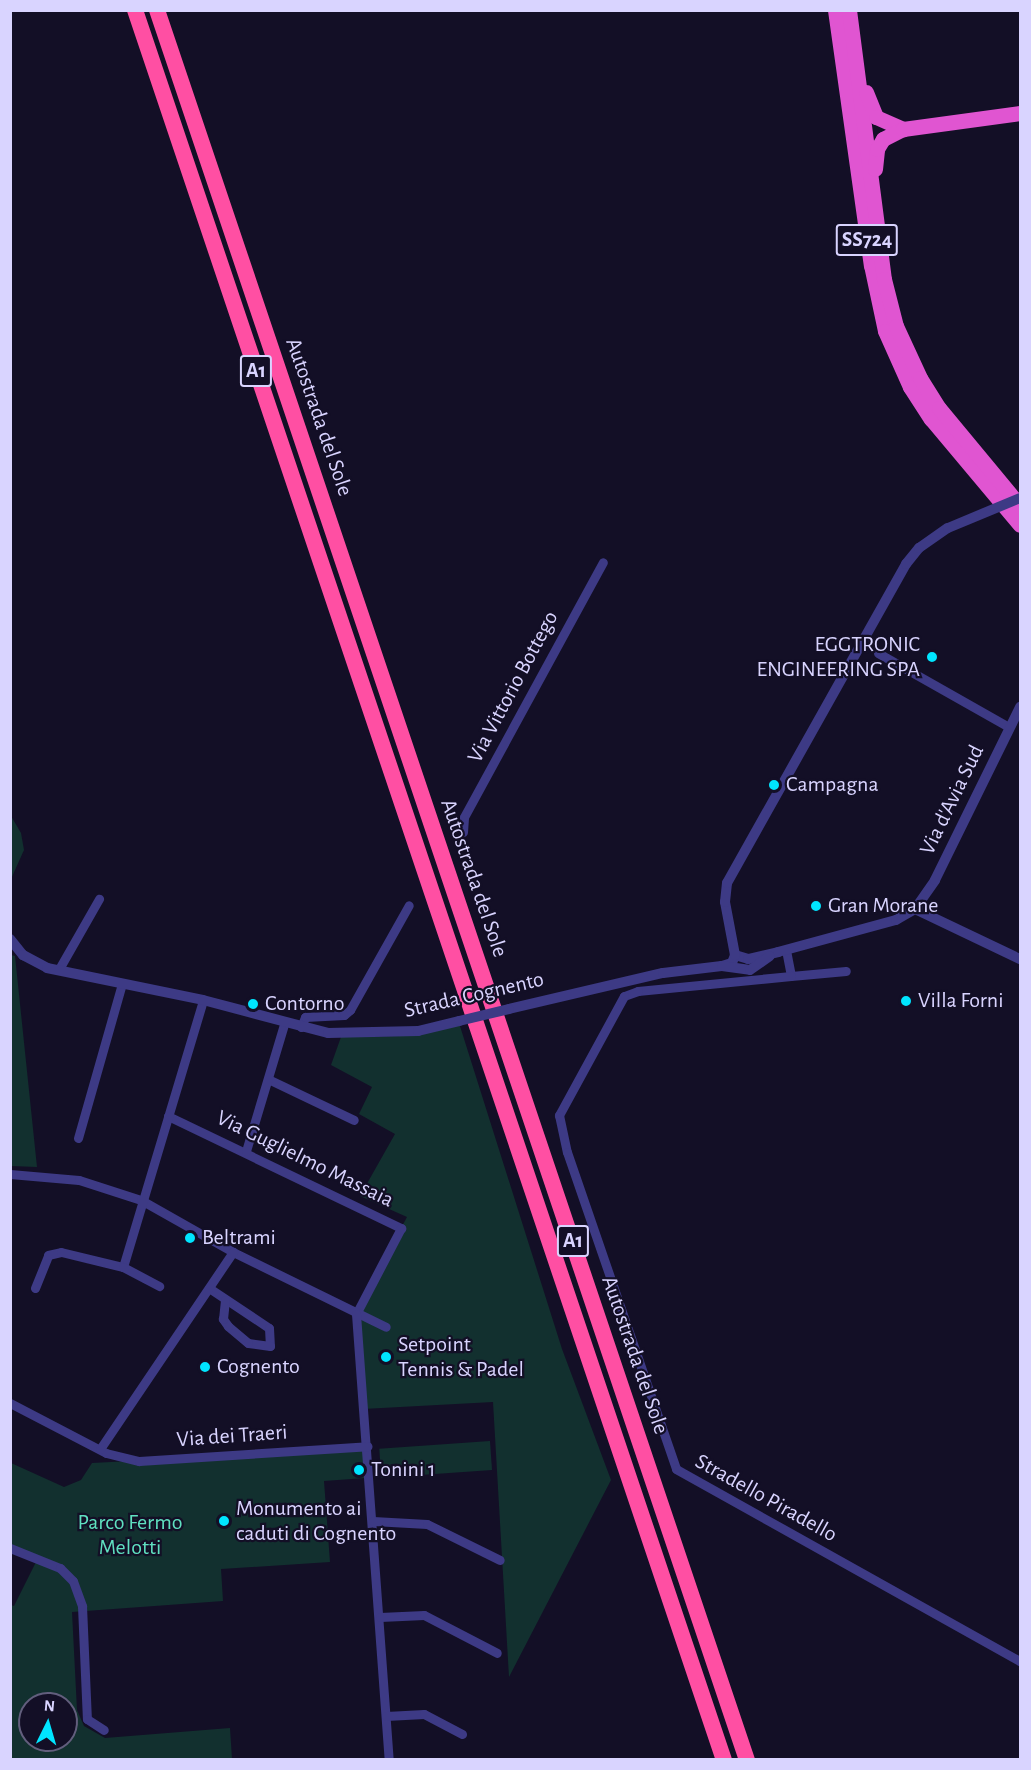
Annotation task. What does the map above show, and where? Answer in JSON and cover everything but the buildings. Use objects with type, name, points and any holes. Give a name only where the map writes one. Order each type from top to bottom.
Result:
[{"type":"highway","name":"Autostrada del Sole","points":[[135,10],[724,1760]]},
{"type":"highway","name":"Autostrada del Sole","points":[[157,10],[747,1760]]},
{"type":"highway","name":"SS724","points":[[835,10],[871,265],[885,331],[920,403],[998,489],[1020,506]]},
{"type":"highway","name":"SS724","points":[[849,10],[878,229],[896,326],[920,378],[998,489],[1020,525]]},
{"type":"highway","points":[[849,10],[872,111],[883,123],[903,129]]},
{"type":"highway","points":[[878,229],[878,150],[883,139],[903,129],[1020,113]]},
{"type":"highway","points":[[962,438],[1020,491]]},
{"type":"street","points":[[735,957],[725,902],[727,883],[906,564],[919,548],[948,528],[1020,498]]},
{"type":"street","name":"Via Vittorio Bottego","points":[[463,832],[464,817],[603,562]]},
{"type":"street","points":[[878,653],[1009,727]]},
{"type":"street","name":"Via d'Avia Sud","points":[[915,909],[935,880],[1020,707]]},
{"type":"street","points":[[59,969],[99,899]]},
{"type":"street","points":[[301,1027],[305,1017],[344,1015],[350,1010],[409,905]]},
{"type":"street","points":[[915,909],[1020,959]]},
{"type":"street","name":"Strada Cognento","points":[[722,966],[735,957],[748,959],[896,920],[915,909]]},
{"type":"street","name":"Strada Cognento","points":[[10,939],[34,963],[203,1000],[283,1028],[301,1027],[328,1033],[381,1034],[418,1031],[603,984],[722,966],[750,970],[782,951]]},
{"type":"street","points":[[782,951],[790,976],[846,971]]},
{"type":"street","name":"Stradello Piradello","points":[[790,976],[638,991],[624,996],[559,1115],[574,1174],[676,1469],[1020,1661]]},
{"type":"street","points":[[78,1138],[122,984]]},
{"type":"street","points":[[123,1267],[141,1200],[203,1000]]},
{"type":"street","points":[[246,1151],[283,1028]]},
{"type":"street","points":[[268,1079],[354,1120]]},
{"type":"street","name":"Via Guglielmo Massaia","points":[[168,1116],[246,1151],[401,1228],[356,1314]]},
{"type":"street","points":[[10,1174],[79,1180],[141,1200],[233,1252],[386,1327]]},
{"type":"street","points":[[35,1288],[48,1255],[61,1252],[123,1267],[159,1287]]},
{"type":"street","points":[[100,1449],[233,1252]]},
{"type":"street","points":[[209,1288],[269,1328],[270,1346],[248,1343],[228,1326],[223,1319],[225,1300]]},
{"type":"street","points":[[356,1314],[368,1446],[389,1760]]},
{"type":"street","name":"Via dei Traeri","points":[[10,1403],[100,1449],[139,1461],[368,1446]]},
{"type":"street","points":[[373,1521],[427,1524],[500,1560]]},
{"type":"street","points":[[10,1548],[60,1568],[73,1581],[82,1606],[87,1719],[104,1730]]},
{"type":"street","points":[[380,1617],[424,1615],[497,1653]]},
{"type":"street","points":[[386,1716],[424,1714],[462,1734]]},
{"type":"green space","points":[[11,816],[21,833],[24,850],[11,879]]},
{"type":"green space","points":[[11,955],[15,956],[37,1167],[11,1166]]},
{"type":"green space","points":[[459,1023],[562,1349],[611,1480],[509,1677],[493,1402],[363,1409],[356,1313],[407,1217],[360,1196],[395,1134],[359,1114],[372,1087],[331,1065],[341,1037],[401,1036]]},
{"type":"green space","points":[[490,1441],[492,1470],[381,1478],[379,1449]]},
{"type":"green space","name":"Parco Fermo Melotti","points":[[363,1449],[365,1478],[324,1481],[330,1562],[221,1569],[223,1601],[72,1612],[76,1692],[18,1692],[18,1752],[78,1752],[78,1712],[84,1726],[105,1738],[230,1728],[232,1759],[11,1759],[11,1605],[14,1606],[38,1558],[11,1546],[11,1463],[64,1487],[81,1480],[92,1463]]},
{"type":"place","name":"EGGTRONIC ENGINEERING SPA","points":[[932,657]]},
{"type":"place","name":"Campagna","points":[[774,785]]},
{"type":"place","name":"Gran Morane","points":[[816,906]]},
{"type":"place","name":"Villa Forni","points":[[906,1001]]},
{"type":"place","name":"Contorno","points":[[253,1004]]},
{"type":"place","name":"Beltrami","points":[[190,1238]]},
{"type":"place","name":"Setpoint Tennis & Padel","points":[[386,1357]]},
{"type":"place","name":"Cognento","points":[[205,1367]]},
{"type":"place","name":"Tonini 1","points":[[359,1470]]},
{"type":"place","name":"Monumento ai caduti di Cognento","points":[[224,1521]]}]
